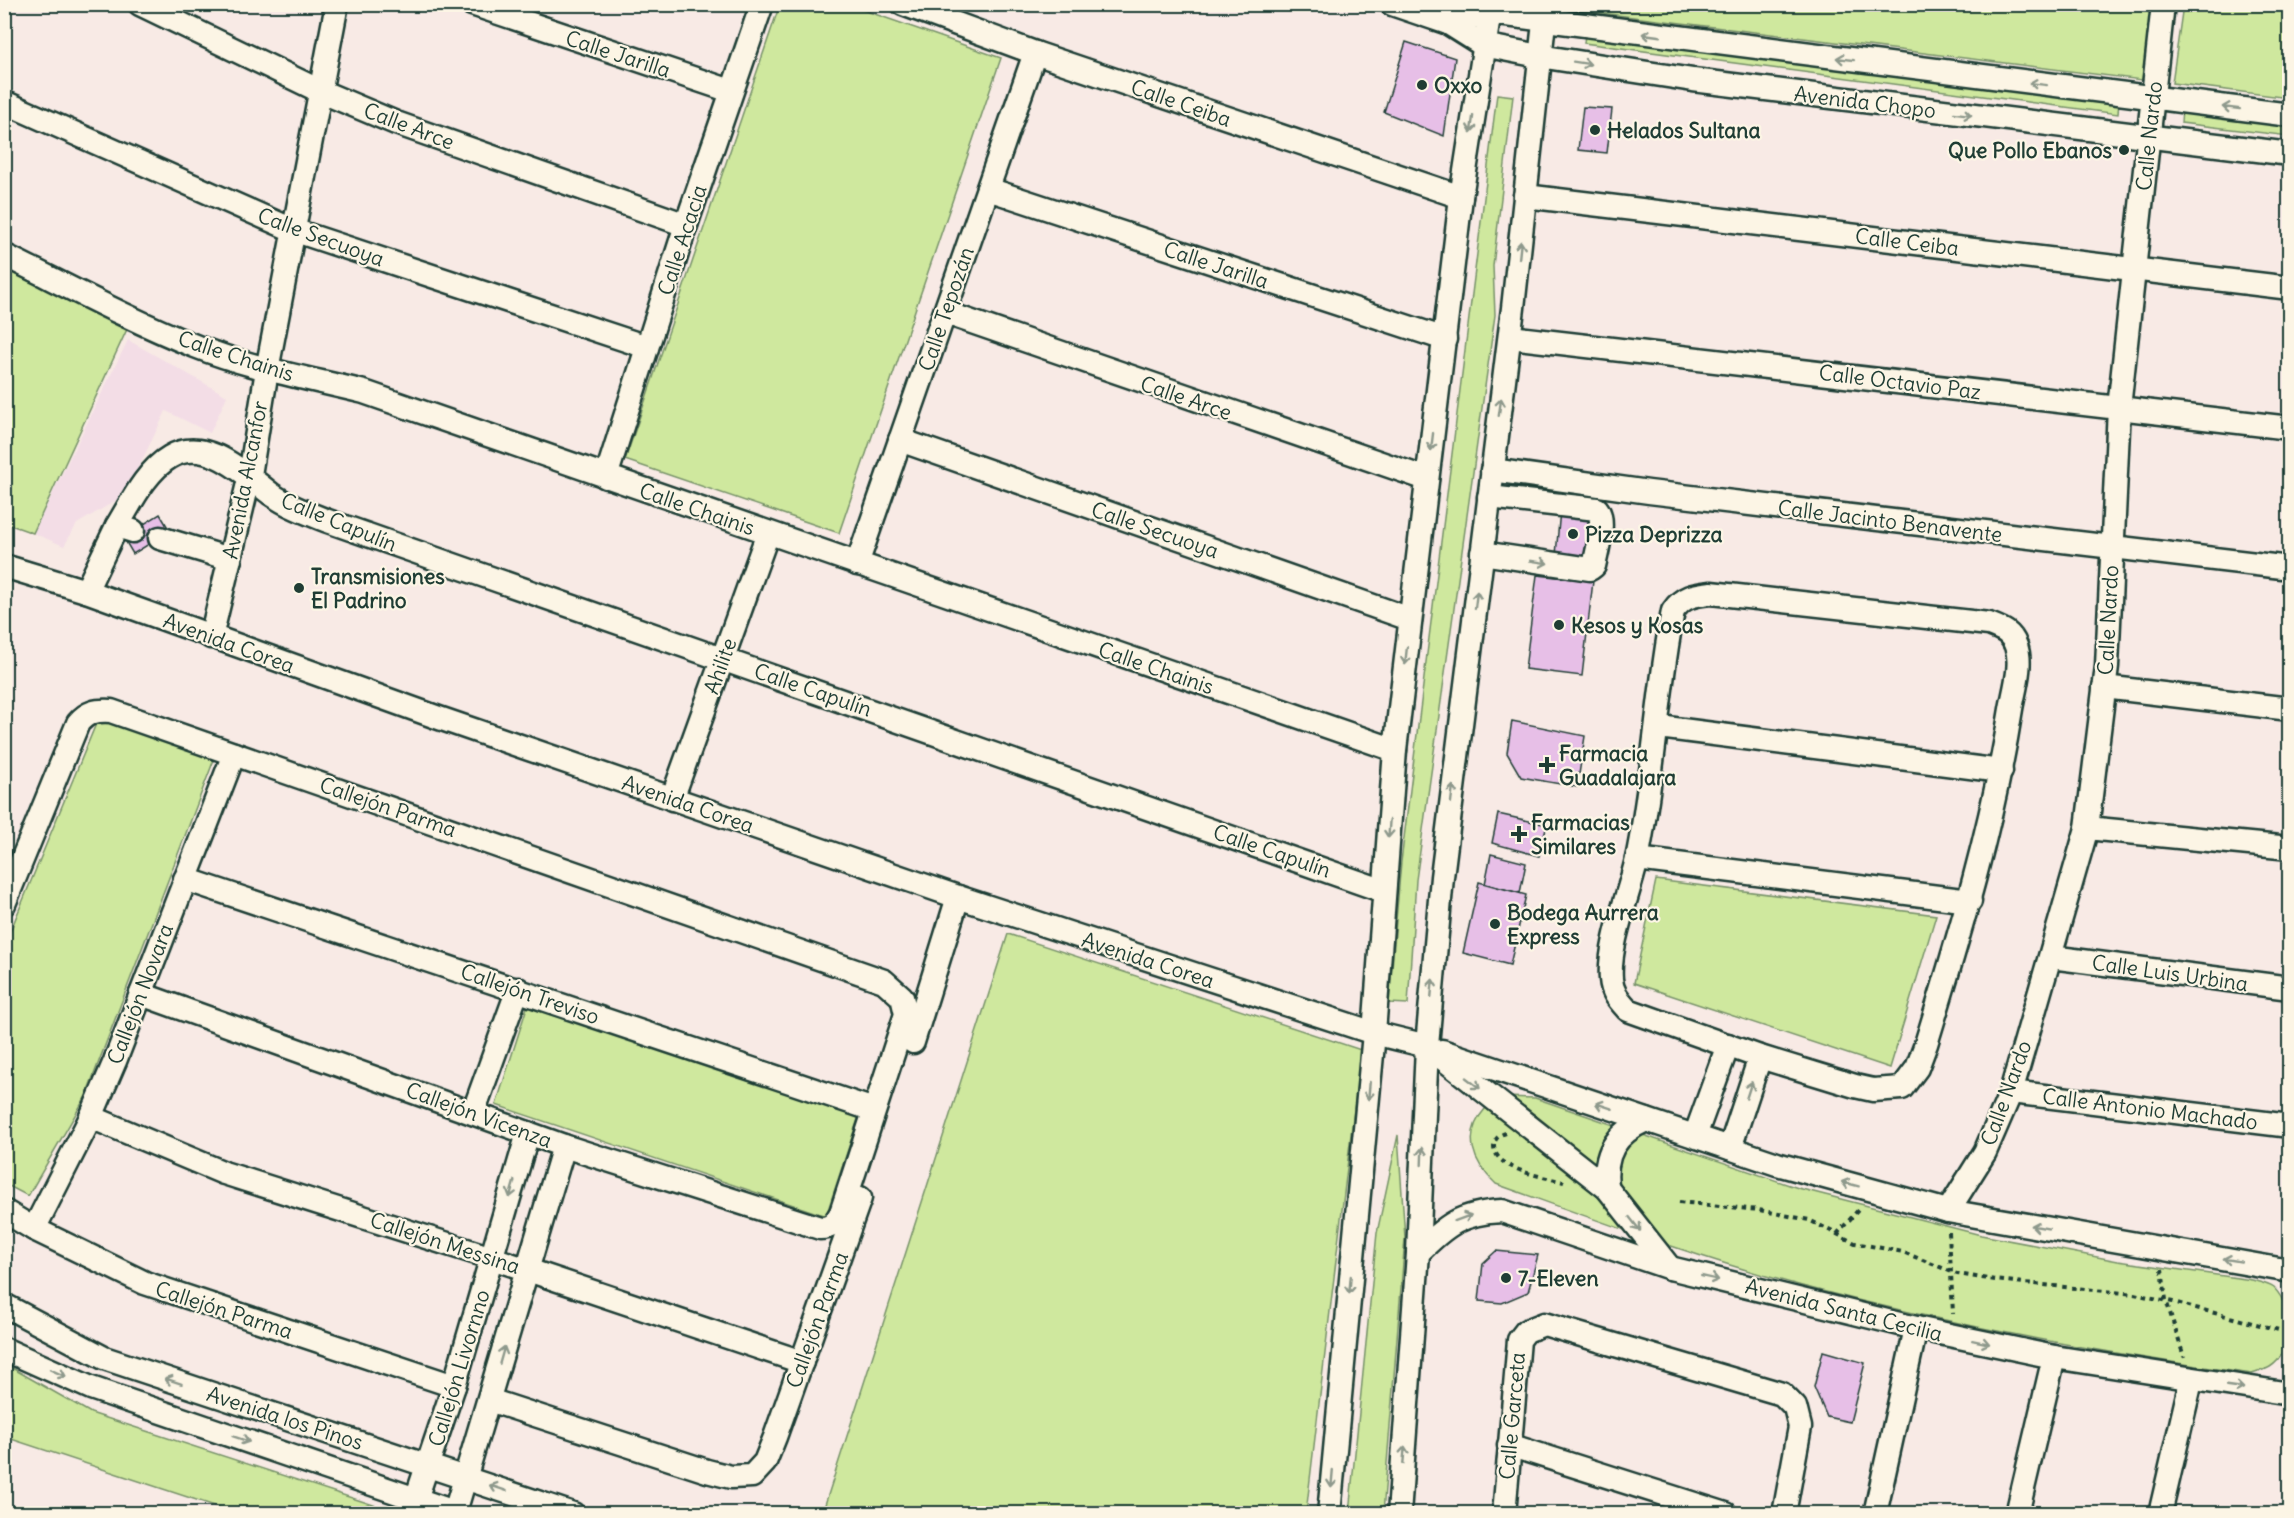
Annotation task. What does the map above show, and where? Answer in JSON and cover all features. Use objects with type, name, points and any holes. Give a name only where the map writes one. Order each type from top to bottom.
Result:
[{"type":"street","name":"Calle Arce","points":[[140,4],[320,90],[460,146],[686,225]]},
{"type":"street","name":"Avenida Alcanfor","points":[[211,638],[250,476],[267,370],[337,4]]},
{"type":"street","name":"Calle Jarilla","points":[[472,4],[731,91]]},
{"type":"street","name":"Calle Acacia","points":[[606,477],[686,225],[762,4]]},
{"type":"street","name":"Calle Ceiba","points":[[903,4],[1035,53],[1461,197]]},
{"type":"street","name":"Avenida Chopo","points":[[1392,4],[1448,23],[1483,45],[1539,56],[1693,80],[2289,154]]},
{"type":"street","name":"Calle Nardo","points":[[1948,1211],[1985,1152],[2011,1092],[2087,828],[2104,687],[2119,408],[2163,4]]},
{"type":"street","name":"Avenida Chopo","points":[[1448,23],[1490,9],[1545,12],[2153,99],[2289,116]]},
{"type":"street","points":[[1329,1514],[1374,1033],[1395,750],[1461,197],[1490,9]]},
{"type":"street","points":[[1399,1514],[1418,1253],[1427,1046],[1442,877],[1510,337],[1545,12]]},
{"type":"street","name":"Calle Tepozán","points":[[857,564],[1035,53]]},
{"type":"street","name":"Calle Secuoya","points":[[4,102],[293,230],[647,347]]},
{"type":"street","name":"Calle Jarilla","points":[[988,189],[1445,339]]},
{"type":"street","name":"Calle Ceiba","points":[[1526,196],[2289,288]]},
{"type":"street","name":"Calle Chainis","points":[[4,255],[196,347],[267,370],[364,392],[1395,750]]},
{"type":"street","name":"Calle Arce","points":[[946,313],[1179,396],[1427,479]]},
{"type":"street","name":"Calle Octavio Paz","points":[[1510,337],[2289,428]]},
{"type":"street","name":"Calle Secuoya","points":[[900,440],[1410,619]]},
{"type":"street","name":"Calle Capulín","points":[[86,591],[125,528],[147,480],[171,456],[184,452],[225,458],[272,495],[295,508],[326,520],[1384,891]]},
{"type":"street","name":"Calle Jacinto Benavente","points":[[1492,470],[2112,549],[2289,568]]},
{"type":"street","points":[[1482,553],[1590,569],[1594,566],[1596,558],[1600,516],[1597,509],[1489,497]]},
{"type":"street","name":"Ahilite","points":[[672,799],[768,533]]},
{"type":"street","points":[[160,537],[230,559]]},
{"type":"street","name":"Avenida Corea","points":[[4,566],[86,591],[211,638],[958,897],[1374,1033],[1427,1046]]},
{"type":"street","points":[[1711,593],[1989,624],[2008,632],[2017,647],[2018,665],[2001,771],[1970,901],[1926,1044],[1917,1068],[1902,1088],[1873,1090],[1760,1057],[1628,1010],[1616,997],[1611,981],[1611,962],[1637,859],[1659,727],[1673,611],[1680,601],[1693,595],[1711,593]]},
{"type":"street","points":[[2104,687],[2289,709]]},
{"type":"street","name":"Callejón Parma","points":[[4,904],[78,723],[85,714],[98,710],[124,714],[884,981],[902,997],[906,1014],[874,1110]]},
{"type":"street","points":[[1659,727],[2001,771]]},
{"type":"street","name":"Callejón Novara","points":[[34,1229],[91,1117],[234,753]]},
{"type":"street","points":[[2087,828],[2289,848]]},
{"type":"street","points":[[1637,859],[1970,901]]},
{"type":"street","name":"Callejón Treviso","points":[[185,879],[874,1110]]},
{"type":"street","name":"Callejón Parma","points":[[489,1400],[731,1478],[752,1476],[765,1462],[802,1362],[889,1115],[958,897]]},
{"type":"street","name":"Calle Luis Urbina","points":[[2051,957],[2289,988]]},
{"type":"street","points":[[473,1113],[518,989]]},
{"type":"street","name":"Callejón Vicenza","points":[[141,994],[564,1146],[820,1228],[834,1225],[841,1213],[874,1110]]},
{"type":"street","points":[[1427,1046],[1730,1148],[1948,1211],[2289,1271]]},
{"type":"street","points":[[1427,1046],[1602,1185],[1670,1268]]},
{"type":"street","points":[[1695,1136],[1728,1046]]},
{"type":"street","points":[[1730,1148],[1760,1057]]},
{"type":"street","name":"Calle Antonio Machado","points":[[2011,1092],[2289,1126]]},
{"type":"street","name":"Callejón Messina","points":[[91,1117],[224,1173],[492,1258],[802,1362]]},
{"type":"street","points":[[1602,1185],[1608,1154],[1617,1138],[1630,1127],[1646,1120]]},
{"type":"street","name":"Callejón Livornno","points":[[416,1499],[430,1466],[528,1133]]},
{"type":"street","name":"Callejón Livornno","points":[[457,1513],[564,1146]]},
{"type":"street","name":"Callejón Parma","points":[[4,1211],[34,1229],[145,1283],[454,1386]]},
{"type":"street","name":"Avenida Santa Cecilia","points":[[1418,1253],[1443,1228],[1461,1218],[1483,1212],[1502,1211],[1670,1268],[1916,1328],[2054,1357],[2191,1381],[2289,1394]]},
{"type":"street","name":"Avenida los Pinos","points":[[4,1305],[104,1358],[573,1514]]},
{"type":"street","name":"Calle Garceta","points":[[1504,1514],[1519,1340],[1526,1331],[1544,1324],[1782,1394],[1795,1407],[1800,1427],[1784,1514]]},
{"type":"street","points":[[1875,1514],[1916,1328]]},
{"type":"street","name":"Avenida los Pinos","points":[[4,1349],[92,1388],[457,1513]]},
{"type":"street","points":[[2018,1514],[2054,1357]]},
{"type":"street","points":[[2160,1514],[2191,1381]]},
{"type":"street","points":[[1509,1445],[1726,1514]]},
{"type":"path","points":[[1507,1133],[1499,1135],[1494,1141],[1494,1151],[1510,1166],[1564,1182],[1602,1185]]},
{"type":"path","points":[[1837,1234],[1875,1190]]},
{"type":"path","points":[[1679,1202],[1787,1215],[1809,1220],[1855,1243],[1903,1252],[1952,1271],[1995,1280],[2134,1294],[2166,1300],[2289,1334]]},
{"type":"path","points":[[1948,1211],[1952,1271],[1952,1336]]},
{"type":"path","points":[[2159,1248],[2166,1300],[2191,1381]]},
{"type":"shaded area","points":[[128,340],[227,396],[210,433],[166,411],[125,495],[77,524],[64,546],[33,533]]},
{"type":"green space","points":[[780,4],[849,5],[1001,58],[839,533],[625,460]]},
{"type":"green space","points":[[1569,4],[2152,5],[2142,80],[1568,9]]},
{"type":"green space","points":[[2183,5],[2289,5],[2289,98],[2172,83]]},
{"type":"green space","points":[[1585,34],[2119,99],[2118,114],[1584,43]]},
{"type":"green space","points":[[1497,94],[1513,96],[1493,266],[1495,315],[1416,880],[1408,1004],[1389,1003],[1401,862]]},
{"type":"green space","points":[[2182,108],[2289,121],[2289,136],[2181,123]]},
{"type":"green space","points":[[4,268],[128,327],[33,533],[5,523]]},
{"type":"green space","points":[[98,719],[215,757],[85,1098],[28,1196],[5,1184],[5,944]]},
{"type":"green space","points":[[1656,880],[1936,915],[1890,1068],[1634,983]]},
{"type":"green space","points":[[1008,934],[1361,1050],[1306,1513],[822,1514]]},
{"type":"green space","points":[[528,1004],[859,1116],[826,1216],[496,1105]]},
{"type":"green space","points":[[1506,1097],[1535,1098],[1798,1188],[1981,1235],[2118,1261],[2264,1283],[2274,1288],[2285,1307],[2288,1329],[2284,1351],[2268,1368],[2252,1374],[2082,1347],[1914,1313],[1802,1286],[1648,1238],[1496,1184],[1476,1158],[1472,1139],[1478,1119],[1485,1109]]},
{"type":"green space","points":[[1398,1135],[1405,1238],[1383,1513],[1349,1513],[1377,1233]]},
{"type":"green space","points":[[5,1364],[91,1413],[398,1513],[236,1513],[5,1437]]},
{"type":"building","points":[[1688,4],[1711,4],[1711,8]]},
{"type":"building","name":"Oxxo","points":[[1406,42],[1455,58],[1444,136],[1384,112]]},
{"type":"building","name":"Helados Sultana","points":[[1583,107],[1612,109],[1607,153],[1578,150]]},
{"type":"building","name":"Pizza Deprizza","points":[[1560,510],[1589,512],[1585,558],[1556,555]]},
{"type":"building","points":[[160,514],[170,531],[133,554],[123,537]]},
{"type":"building","name":"Kesos y Kosas","points":[[1537,575],[1593,581],[1582,676],[1525,669]]},
{"type":"building","name":"Farmacia Guadalajara","points":[[1512,721],[1585,736],[1577,787],[1521,777],[1507,753]]},
{"type":"building","name":"Farmacias Similares","points":[[1498,814],[1547,825],[1539,856],[1492,843]]},
{"type":"building","points":[[1491,854],[1526,863],[1520,893],[1485,884]]},
{"type":"building","name":"Bodega Aurrera Express","points":[[1479,882],[1526,895],[1510,965],[1463,953]]},
{"type":"building","name":"7-Eleven","points":[[1496,1251],[1538,1255],[1528,1292],[1502,1303],[1479,1301],[1483,1263]]},
{"type":"building","points":[[1823,1351],[1865,1363],[1850,1422],[1827,1417],[1814,1387]]},
{"type":"place","name":"Oxxo","points":[[1422,85]]},
{"type":"place","name":"Helados Sultana","points":[[1595,130]]},
{"type":"place","name":"Que Pollo Ebanos","points":[[2124,150]]},
{"type":"place","name":"Pizza Deprizza","points":[[1573,534]]},
{"type":"place","name":"Transmisiones El Padrino","points":[[299,588]]},
{"type":"place","name":"Kesos y Kosas","points":[[1559,625]]},
{"type":"place","name":"Farmacia Guadalajara","points":[[1547,765]]},
{"type":"place","name":"Farmacias Similares","points":[[1519,834]]},
{"type":"place","name":"Bodega Aurrera Express","points":[[1495,924]]},
{"type":"place","name":"7-Eleven","points":[[1506,1278]]}]
